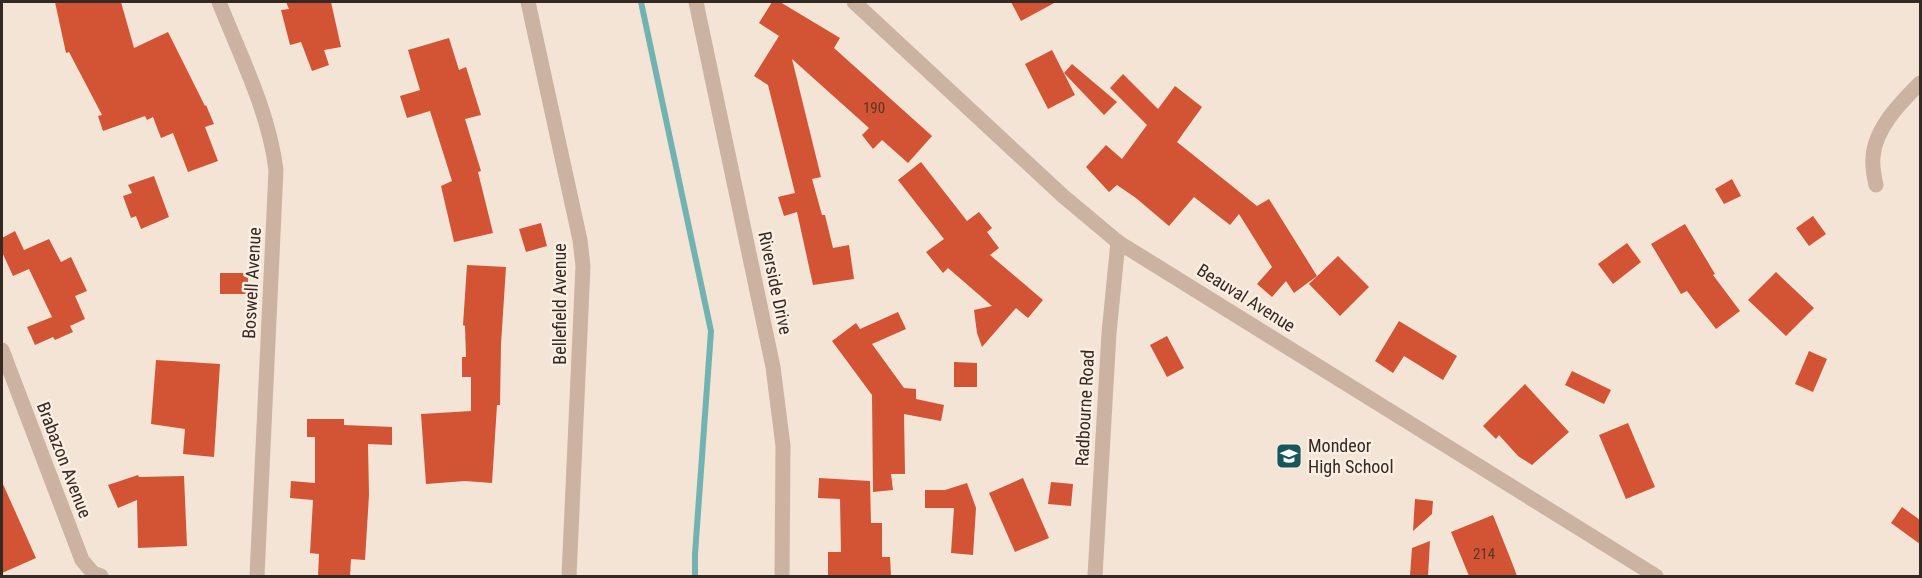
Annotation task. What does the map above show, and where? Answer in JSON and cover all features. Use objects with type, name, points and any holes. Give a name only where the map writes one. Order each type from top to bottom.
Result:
[{"type":"street","name":"Boswell Avenue","points":[[219,2],[267,124],[276,170],[257,576]]},
{"type":"street","name":"Bellefield Avenue","points":[[528,2],[580,240],[583,266],[569,576]]},
{"type":"street","name":"Riverside Drive","points":[[696,2],[780,408],[784,478],[782,576]]},
{"type":"street","name":"Beauval Avenue","points":[[854,2],[1063,196],[1118,242],[1656,576]]},
{"type":"street","points":[[1876,185],[1873,157],[1880,134],[1920,83]]},
{"type":"street","name":"Radbourne Road","points":[[1095,576],[1109,333],[1118,242]]},
{"type":"street","name":"Brabazon Avenue","points":[[2,350],[82,560],[93,573],[101,576]]},
{"type":"building","points":[[55,2],[121,2],[134,48],[168,32],[214,124],[205,127],[218,161],[188,172],[173,133],[161,138],[153,117],[147,120],[145,116],[103,131],[98,116],[102,115],[69,52],[66,53]]},
{"type":"building","points":[[286,2],[331,2],[341,47],[324,50],[329,65],[312,71],[301,42],[290,45],[281,10],[289,9]]},
{"type":"building","points":[[772,2],[780,2],[840,38],[834,48],[932,136],[908,163],[882,140],[873,149],[862,135],[869,128],[792,59],[821,177],[812,179],[822,215],[825,215],[833,248],[849,245],[854,279],[813,285],[797,212],[784,216],[778,197],[795,193],[768,85],[754,76],[779,36],[759,23]]},
{"type":"building","points":[[1011,2],[1056,2],[1021,21]]},
{"type":"building","points":[[449,38],[459,70],[466,67],[481,115],[465,119],[481,171],[478,172],[493,233],[454,242],[441,186],[452,181],[430,111],[407,118],[400,96],[420,90],[408,50]]},
{"type":"building","points":[[1052,50],[1075,95],[1048,109],[1025,64]]},
{"type":"building","points":[[1072,64],[1117,102],[1104,115],[1064,73]]},
{"type":"building","points":[[1123,74],[1158,109],[1175,86],[1202,107],[1177,142],[1257,206],[1269,199],[1317,276],[1294,293],[1286,281],[1272,297],[1257,284],[1272,267],[1239,214],[1230,225],[1194,197],[1169,226],[1117,185],[1109,192],[1086,167],[1106,145],[1122,159],[1147,125],[1110,88]]},
{"type":"building","points":[[921,162],[967,221],[979,212],[992,228],[987,232],[999,248],[990,255],[1043,300],[1028,318],[1016,308],[982,347],[977,333],[974,310],[992,306],[948,268],[943,273],[926,252],[944,239],[898,180]]},
{"type":"building","points":[[154,176],[169,217],[141,229],[136,216],[131,218],[123,196],[132,193],[128,185]]},
{"type":"building","points":[[1732,179],[1741,196],[1724,204],[1715,189]]},
{"type":"building","points":[[1813,216],[1826,234],[1809,246],[1796,228]]},
{"type":"building","points":[[541,223],[547,246],[526,252],[519,229]]},
{"type":"building","points":[[1685,224],[1715,274],[1713,275],[1740,311],[1716,329],[1687,291],[1681,294],[1651,244]]},
{"type":"building","points":[[15,231],[24,250],[49,239],[61,262],[71,257],[87,291],[75,296],[85,319],[70,326],[73,332],[35,345],[27,327],[52,317],[29,269],[13,276],[2,252],[2,238]]},
{"type":"building","points":[[1627,243],[1641,262],[1613,284],[1598,264]]},
{"type":"building","points":[[1338,256],[1369,287],[1340,316],[1309,284]]},
{"type":"building","points":[[467,265],[506,267],[500,405],[497,405],[492,483],[465,481],[426,484],[421,414],[471,411],[471,377],[462,377],[462,357],[466,357],[465,326],[463,325]]},
{"type":"building","points":[[1776,272],[1814,308],[1786,336],[1748,300]]},
{"type":"building","points":[[220,273],[248,273],[248,294],[220,294]]},
{"type":"building","points":[[898,312],[906,329],[872,344],[904,388],[916,389],[916,399],[944,405],[941,421],[904,414],[905,474],[891,474],[893,490],[873,492],[872,395],[832,341],[856,323],[860,329]]},
{"type":"building","points":[[1399,321],[1457,356],[1443,380],[1404,356],[1393,373],[1375,361]]},
{"type":"building","points":[[1167,336],[1184,368],[1167,377],[1150,345]]},
{"type":"building","points":[[1809,351],[1827,359],[1813,392],[1795,384]]},
{"type":"building","points":[[156,360],[220,364],[214,457],[183,454],[185,429],[151,424]]},
{"type":"building","points":[[954,362],[977,363],[977,387],[954,387]]},
{"type":"building","points":[[1572,371],[1611,390],[1604,404],[1565,385]]},
{"type":"building","points":[[1525,384],[1569,432],[1532,465],[1518,456],[1499,435],[1496,439],[1483,426]]},
{"type":"building","points":[[307,419],[344,419],[344,425],[392,427],[392,445],[368,444],[369,495],[365,560],[351,559],[350,576],[318,576],[319,554],[310,553],[313,500],[290,498],[291,481],[315,483],[315,437],[307,437]]},
{"type":"building","points":[[1628,423],[1655,487],[1626,499],[1599,435]]},
{"type":"building","points":[[138,475],[139,477],[184,476],[187,546],[138,548],[137,500],[118,508],[108,485]]},
{"type":"building","points":[[819,478],[870,481],[871,523],[882,523],[882,557],[890,557],[891,576],[828,576],[828,552],[841,552],[840,499],[818,498]]},
{"type":"building","points":[[1023,478],[1049,538],[1015,552],[989,493]]},
{"type":"building","points":[[2,482],[36,558],[2,573]]},
{"type":"building","points":[[1051,482],[1073,484],[1071,506],[1048,504]]},
{"type":"building","points":[[967,483],[976,508],[973,555],[951,553],[954,508],[925,508],[925,490],[945,490]]},
{"type":"building","points":[[1415,499],[1433,501],[1432,514],[1413,531]]},
{"type":"building","points":[[1902,507],[1920,520],[1920,544],[1891,523]]},
{"type":"building","points":[[1493,515],[1517,576],[1469,576],[1451,532]]},
{"type":"building","points":[[1430,541],[1428,576],[1410,576],[1412,548]]},
{"type":"waterway","points":[[641,2],[711,331],[695,576]]},
{"type":"place","name":"Mondeor High School","points":[[1289,456]]}]
